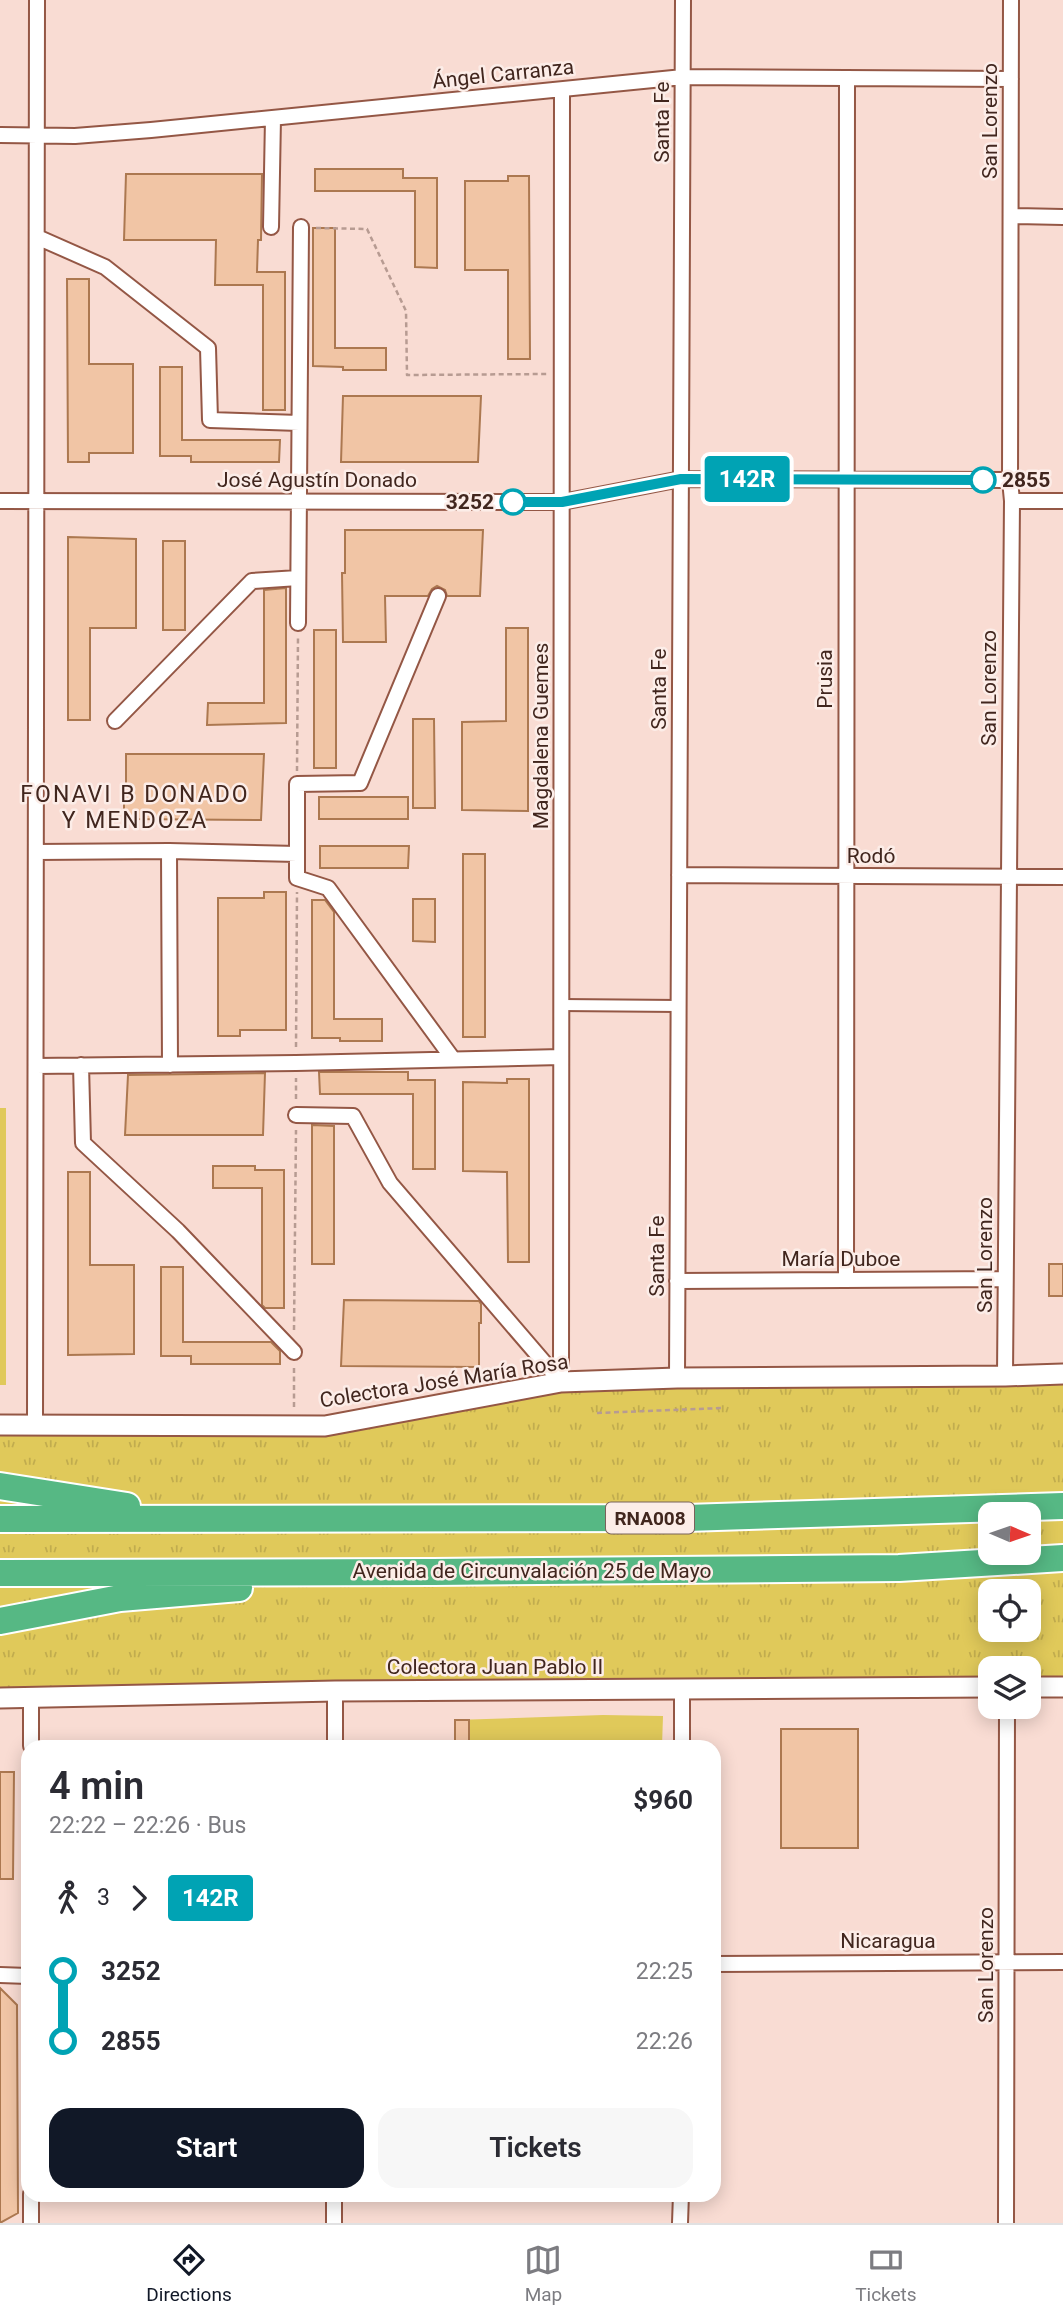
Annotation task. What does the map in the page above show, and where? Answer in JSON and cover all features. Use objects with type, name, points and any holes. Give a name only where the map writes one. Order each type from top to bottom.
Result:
[{"type":"highway","points":[[0,1486],[236,1519]]},
{"type":"highway","name":"RNA008","points":[[0,1519],[686,1518],[1063,1506]]},
{"type":"highway","name":"Avenida de Circunvalación 25 de Mayo","points":[[0,1573],[899,1568],[1063,1559]]},
{"type":"highway","points":[[0,1620],[120,1598],[433,1572]]},
{"type":"main road","name":"Colectora José María Rosa","points":[[0,1425],[325,1426],[561,1382],[677,1378],[1005,1377],[1063,1374]]},
{"type":"main road","name":"Colectora Juan Pablo II","points":[[0,1698],[335,1691],[978,1687]]},
{"type":"main road","points":[[1041,1687],[1063,1687]]},
{"type":"street","points":[[35,1425],[37,0]]},
{"type":"street","name":"Santa Fe","points":[[677,1378],[683,0]]},
{"type":"street","name":"San Lorenzo","points":[[1005,1377],[1012,501],[1011,0]]},
{"type":"street","name":"Ángel Carranza","points":[[0,135],[75,136],[683,77],[1011,79]]},
{"type":"street","name":"Prusia","points":[[846,1280],[847,78]]},
{"type":"street","name":"Magdalena Guemes","points":[[561,1382],[562,90]]},
{"type":"street","points":[[271,227],[273,118]]},
{"type":"street","points":[[1011,216],[1063,216]]},
{"type":"street","points":[[298,623],[301,228]]},
{"type":"street","points":[[37,237],[105,267],[208,348],[210,420],[299,423]]},
{"type":"street","name":"José Agustín Donado","points":[[0,501],[562,502],[681,479],[1010,480]]},
{"type":"street","points":[[1012,501],[1063,501]]},
{"type":"street","points":[[115,721],[252,581],[298,578]]},
{"type":"street","points":[[438,596],[360,783],[297,784],[297,878],[328,888],[453,1059]]},
{"type":"street","points":[[169,851],[170,1065]]},
{"type":"street","points":[[36,852],[297,854]]},
{"type":"street","name":"Rodó","points":[[679,875],[1063,877]]},
{"type":"street","points":[[561,1005],[679,1006]]},
{"type":"street","points":[[36,1066],[561,1057]]},
{"type":"street","points":[[81,1065],[83,1143],[178,1231],[294,1352]]},
{"type":"street","points":[[296,1115],[353,1116],[390,1184],[561,1382]]},
{"type":"street","name":"María Duboe","points":[[677,1281],[1005,1279]]},
{"type":"street","points":[[682,1690],[682,1740]]},
{"type":"street","points":[[335,1691],[335,1740]]},
{"type":"street","points":[[31,1697],[31,1740]]},
{"type":"street","name":"San Lorenzo","points":[[1006,2223],[1007,1719]]},
{"type":"street","name":"Nicaragua","points":[[721,1964],[1063,1962]]},
{"type":"street","points":[[0,1976],[21,1976]]},
{"type":"street","points":[[31,2202],[31,2223]]},
{"type":"street","points":[[334,2202],[334,2223]]},
{"type":"street","points":[[680,2223],[681,2202]]},
{"type":"path","points":[[301,228],[367,229],[406,311],[407,375],[562,374]]},
{"type":"path","points":[[297,784],[298,623]]},
{"type":"path","points":[[294,1426],[297,878]]},
{"type":"path","points":[[597,1413],[722,1408]]},
{"type":"green space","points":[[0,1108],[6,1108],[6,1385],[0,1385]]},
{"type":"green space","points":[[1063,1374],[1063,1687],[1041,1687],[1041,1656],[978,1656],[978,1687],[0,1698],[0,1425],[325,1426],[561,1382]]},
{"type":"green space","points":[[603,1715],[663,1716],[662,1740],[455,1740],[455,1720]]},
{"type":"building","points":[[315,169],[403,169],[403,178],[437,178],[437,268],[415,267],[415,191],[315,191]]},
{"type":"building","points":[[126,174],[262,174],[261,240],[258,240],[257,272],[285,272],[285,410],[263,410],[263,285],[215,285],[216,240],[124,240]]},
{"type":"building","points":[[508,176],[529,176],[530,359],[508,359],[508,270],[465,270],[465,181],[508,181]]},
{"type":"building","points":[[313,228],[335,228],[335,348],[386,348],[386,370],[343,370],[343,367],[313,366]]},
{"type":"building","points":[[67,279],[89,279],[89,364],[133,364],[133,453],[89,453],[89,462],[68,462]]},
{"type":"building","points":[[160,367],[182,367],[182,440],[280,440],[279,462],[191,462],[191,456],[160,456]]},
{"type":"building","points":[[343,396],[481,396],[478,462],[341,462]]},
{"type":"building","points":[[345,530],[483,530],[480,596],[447,596],[445,590],[437,586],[428,596],[385,596],[386,642],[343,642],[342,573],[345,573]]},
{"type":"building","points":[[68,537],[136,539],[136,628],[90,628],[90,720],[68,720]]},
{"type":"building","points":[[163,541],[185,541],[185,630],[163,630]]},
{"type":"building","points":[[286,588],[286,723],[207,725],[208,703],[264,703],[264,590]]},
{"type":"building","points":[[506,628],[528,628],[528,811],[462,810],[462,722],[506,721]]},
{"type":"building","points":[[314,630],[336,630],[336,768],[314,768]]},
{"type":"building","points":[[413,719],[434,719],[435,808],[413,808]]},
{"type":"building","points":[[126,754],[264,754],[261,820],[124,819]]},
{"type":"building","points":[[319,797],[408,797],[408,819],[319,819]]},
{"type":"building","points":[[320,846],[409,846],[408,868],[320,868]]},
{"type":"building","points":[[463,854],[485,854],[485,1037],[463,1037]]},
{"type":"building","points":[[264,892],[286,892],[286,1030],[240,1030],[240,1036],[218,1036],[218,898],[264,898]]},
{"type":"building","points":[[413,899],[435,899],[435,942],[413,941]]},
{"type":"building","points":[[312,900],[325,900],[334,912],[334,1019],[382,1019],[382,1041],[312,1038]]},
{"type":"building","points":[[319,1072],[408,1072],[408,1080],[435,1080],[435,1169],[413,1169],[413,1094],[320,1094]]},
{"type":"building","points":[[265,1073],[263,1135],[125,1135],[128,1075]]},
{"type":"building","points":[[507,1079],[529,1079],[529,1262],[508,1262],[507,1172],[463,1171],[463,1082],[507,1083]]},
{"type":"building","points":[[312,1125],[334,1126],[334,1264],[312,1264]]},
{"type":"building","points":[[213,1166],[255,1166],[255,1170],[284,1170],[284,1308],[265,1308],[262,1305],[262,1188],[213,1188]]},
{"type":"building","points":[[68,1172],[90,1172],[90,1265],[134,1265],[134,1354],[68,1355]]},
{"type":"building","points":[[1049,1264],[1063,1264],[1063,1296],[1049,1296]]},
{"type":"building","points":[[161,1267],[183,1267],[183,1342],[271,1342],[280,1351],[280,1364],[191,1364],[191,1356],[161,1356]]},
{"type":"building","points":[[344,1300],[479,1301],[479,1367],[341,1366]]},
{"type":"building","points":[[455,1720],[469,1720],[469,1740],[455,1740]]},
{"type":"building","points":[[781,1729],[858,1729],[858,1848],[781,1848]]},
{"type":"building","points":[[0,1772],[14,1772],[13,1879],[0,1879]]},
{"type":"building","points":[[0,1988],[17,2005],[18,2213],[0,2223]]},
{"type":"bus line","name":"142R","points":[[513,502],[562,502],[681,479],[983,480]]},
{"type":"place","name":"2855","points":[[983,480]]},
{"type":"place","name":"3252","points":[[513,502]]},
{"type":"district","name":"FONAVI B DONADO Y MENDOZA","points":[[135,807]]}]
